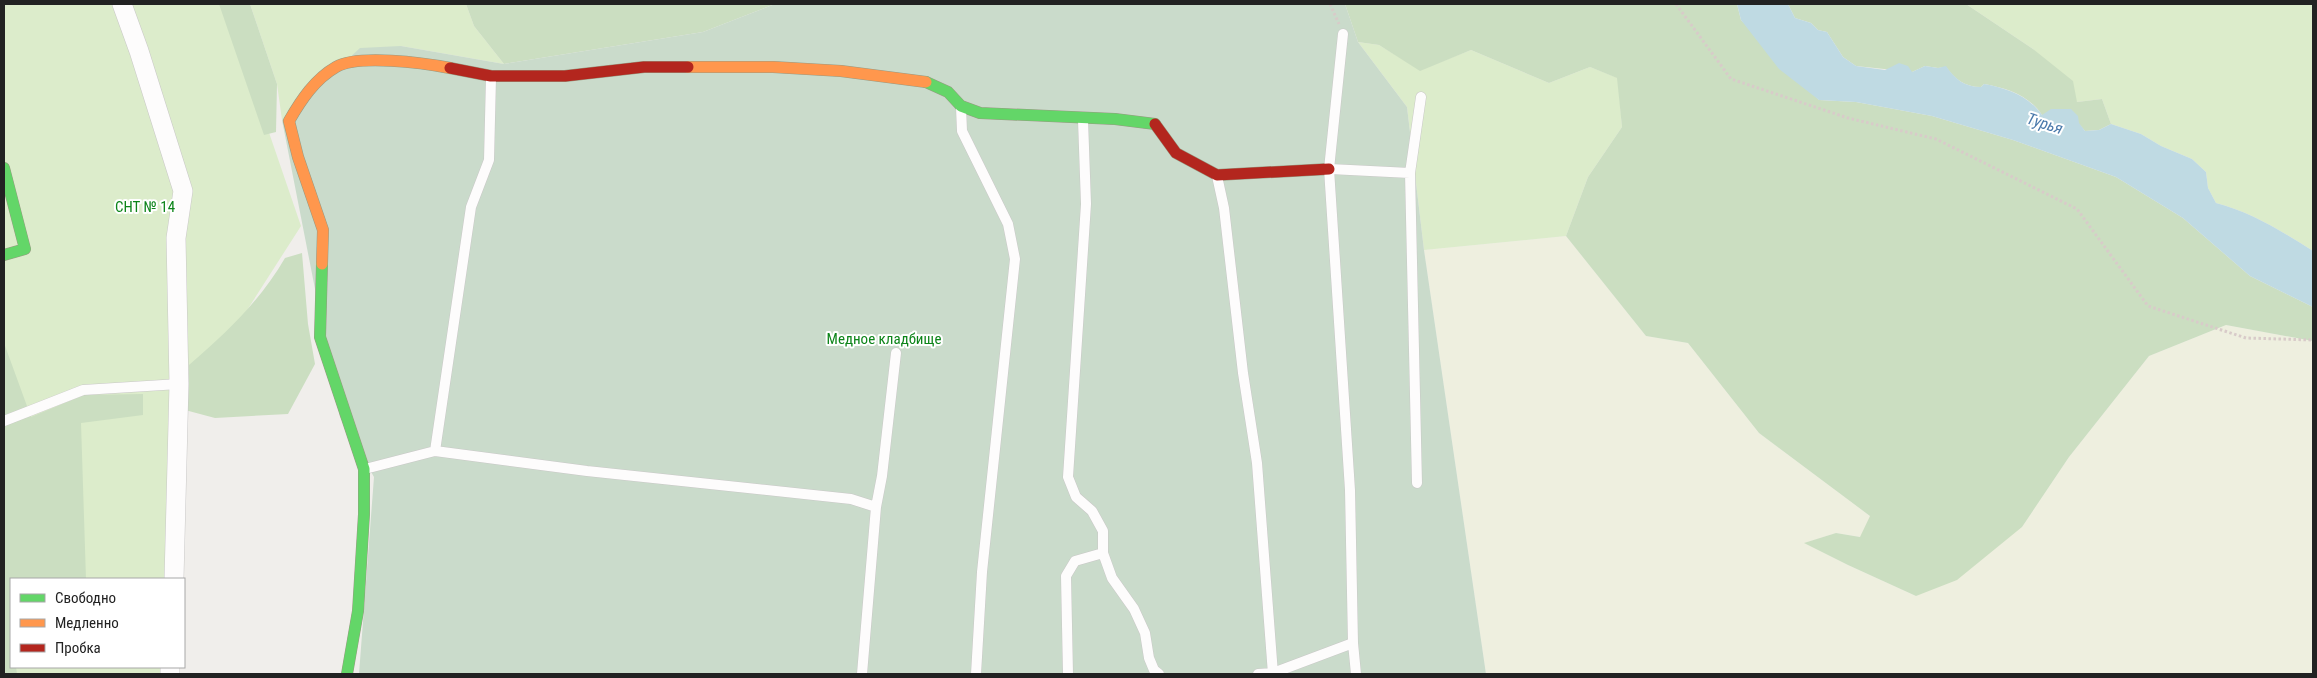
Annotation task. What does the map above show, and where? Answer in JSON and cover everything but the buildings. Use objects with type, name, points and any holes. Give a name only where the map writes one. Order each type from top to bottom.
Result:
[{"type":"street","points":[[122,4],[139,51],[183,191],[176,238],[179,384],[174,578]]},
{"type":"street","points":[[347,674],[358,611],[364,514],[364,469],[320,337],[323,230],[298,157],[289,121],[303,96],[337,66],[374,59],[435,64],[491,76],[565,76],[644,67],[773,67],[841,70],[921,80],[948,92],[961,106],[980,112],[1083,119],[1116,119],[1157,124],[1176,153],[1217,175],[1329,169]]},
{"type":"street","points":[[4,168],[25,249],[4,255]]},
{"type":"lane","points":[[1343,34],[1329,169],[1350,490],[1353,643],[1356,674]]},
{"type":"lane","points":[[435,451],[471,207],[489,160],[491,76]]},
{"type":"lane","points":[[1417,483],[1410,173],[1421,97]]},
{"type":"lane","points":[[961,106],[962,131],[1008,224],[1015,259],[982,572],[976,674]]},
{"type":"lane","points":[[1083,119],[1086,204],[1068,477],[1076,497],[1092,511],[1103,532],[1103,553],[1112,578],[1134,609],[1145,633],[1149,658],[1154,670],[1159,674]]},
{"type":"lane","points":[[1329,169],[1410,173]]},
{"type":"lane","points":[[1217,175],[1224,208],[1257,463],[1273,674]]},
{"type":"lane","points":[[862,674],[876,507],[882,476],[896,352]]},
{"type":"lane","points":[[4,421],[83,390],[179,384]]},
{"type":"lane","points":[[364,469],[435,451],[587,471],[851,499],[876,507]]},
{"type":"lane","points":[[1068,674],[1066,576],[1075,561],[1103,553]]},
{"type":"lane","points":[[1258,674],[1273,674],[1353,643]]},
{"type":"path","points":[[1330,4],[1343,34]]},
{"type":"path","points":[[1676,4],[1731,79],[1848,118],[1936,138],[2077,209],[2148,306],[2246,338],[2313,340]]},
{"type":"green space","name":"СНТ № 14","points":[[4,4],[225,4],[301,226],[233,332],[192,366],[187,421],[181,578],[10,578],[10,668],[178,668],[178,674],[4,674]]},
{"type":"green space","points":[[219,4],[250,4],[277,84],[276,132],[264,135]]},
{"type":"green space","points":[[250,4],[466,4],[474,26],[504,64],[401,46],[282,120],[277,84]]},
{"type":"green space","points":[[466,4],[775,4],[703,32],[504,64],[474,26]]},
{"type":"green space","name":"Медное кладбище","points":[[775,4],[1345,4],[1358,42],[1407,107],[1424,250],[1486,674],[359,674],[374,477],[340,417],[282,120],[360,48],[401,46],[504,64],[703,32]]},
{"type":"green space","points":[[1345,4],[1737,4],[1741,20],[1819,100],[1856,102],[1932,116],[2013,140],[2116,177],[2183,218],[2250,276],[2313,307],[2313,341],[2226,325],[2149,356],[2069,457],[2022,527],[1957,580],[1916,596],[1804,543],[1836,533],[1860,537],[1870,516],[1759,433],[1688,343],[1646,336],[1566,236],[1588,177],[1622,127],[1617,78],[1590,67],[1549,83],[1471,50],[1420,71],[1379,45],[1358,42]]},
{"type":"green space","points":[[1788,4],[1966,4],[2033,49],[2073,81],[2077,102],[2102,99],[2111,124],[2099,130],[2085,131],[2078,123],[2042,115],[2031,102],[2009,90],[1984,84],[1981,87],[1975,87],[1965,84],[1957,79],[1946,67],[1925,66],[1912,72],[1856,66],[1843,57],[1827,32],[1818,30],[1811,23],[1795,18]]},
{"type":"green space","points":[[1966,4],[2313,4],[2313,251],[2254,217],[2216,203],[2208,188],[2206,172],[2192,159],[2161,146],[2141,134],[2111,124],[2102,99],[2077,102],[2033,49]]},
{"type":"green space","points":[[1358,42],[1379,45],[1420,70],[1471,50],[1549,83],[1590,67],[1618,78],[1622,127],[1588,177],[1566,236],[1424,250],[1407,107]]},
{"type":"green space","points":[[1566,236],[1646,336],[1688,343],[1759,433],[1870,516],[1861,537],[1836,533],[1805,543],[1916,596],[2022,527],[2069,457],[2149,356],[2226,325],[2313,341],[2313,674],[1486,674],[1424,250]]},
{"type":"green space","points":[[302,253],[308,324],[315,364],[288,414],[215,418],[185,410],[189,365],[217,340],[254,302],[285,258]]},
{"type":"green space","points":[[4,343],[31,417],[84,395],[143,394],[143,415],[81,423],[86,578],[10,578],[10,668],[16,668],[17,674],[4,674]]},
{"type":"water","name":"Турья","points":[[1737,4],[1788,4],[1795,18],[1811,23],[1818,30],[1827,32],[1843,57],[1856,66],[1885,70],[1899,63],[1908,66],[1912,72],[1925,66],[1938,68],[1946,66],[1953,75],[1965,84],[1981,87],[1984,84],[2023,97],[2042,115],[2051,109],[2071,109],[2078,116],[2079,123],[2085,131],[2099,130],[2111,124],[2141,134],[2161,146],[2192,159],[2206,172],[2208,188],[2216,203],[2254,217],[2313,251],[2313,307],[2250,276],[2183,218],[2116,177],[2013,140],[1932,116],[1856,102],[1819,100],[1779,69],[1741,20]]},
{"type":"traffic: fast","points":[[926,82],[948,92],[961,106],[980,113],[1115,119],[1155,124]]},
{"type":"traffic: fast","points":[[4,168],[25,249],[4,255]]},
{"type":"traffic: fast","points":[[322,264],[320,337],[364,469],[364,514],[358,611],[347,674]]},
{"type":"traffic: slow","points":[[322,264],[323,230],[298,157],[289,121],[298,105],[321,78],[336,67],[346,63],[375,60],[450,68]]},
{"type":"traffic: slow","points":[[688,67],[773,67],[841,71],[926,82]]},
{"type":"traffic: jam","points":[[450,68],[491,76],[565,76],[644,67],[688,67]]},
{"type":"traffic: jam","points":[[1155,124],[1176,153],[1217,175],[1329,169]]}]
